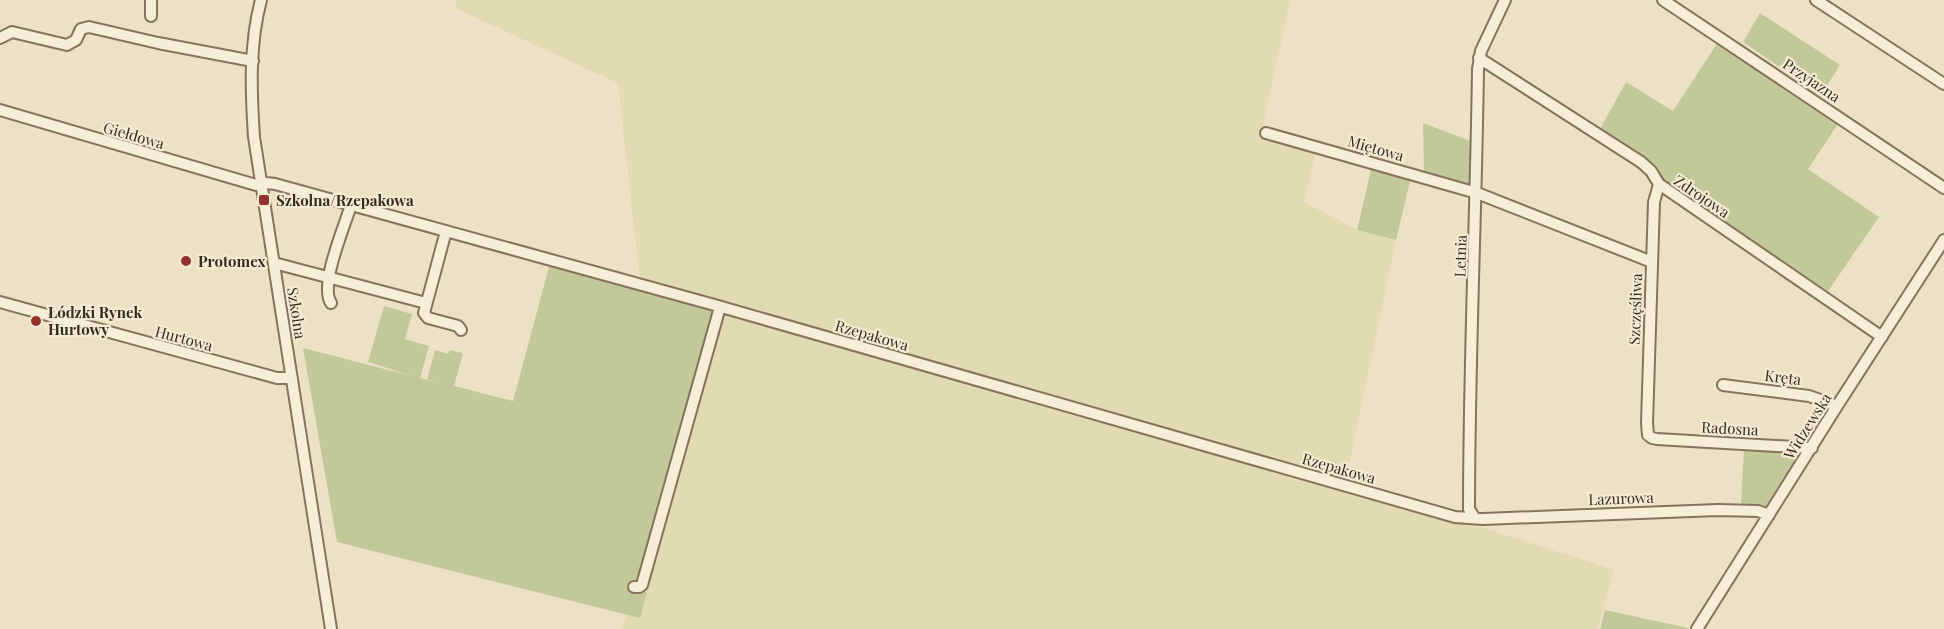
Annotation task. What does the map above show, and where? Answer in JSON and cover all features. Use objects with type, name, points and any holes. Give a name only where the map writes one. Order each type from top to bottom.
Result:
[{"type":"street","points":[[151,0],[151,16]]},
{"type":"street","name":"Szkolna","points":[[261,0],[255,26],[252,115],[331,629]]},
{"type":"street","name":"Letnia","points":[[1474,517],[1469,509],[1469,419],[1479,58],[1505,0]]},
{"type":"street","name":"Przyjazna","points":[[1663,0],[1944,188]]},
{"type":"street","points":[[1816,0],[1944,84]]},
{"type":"street","points":[[0,38],[12,32],[67,45],[76,40],[81,29],[89,27],[253,61]]},
{"type":"street","name":"Zdrojowa","points":[[1479,58],[1641,162],[1651,171],[1659,184],[1882,337]]},
{"type":"street","name":"Giełdowa","points":[[0,110],[256,185],[261,184]]},
{"type":"street","name":"Miętowa","points":[[1266,133],[1477,193],[1652,262]]},
{"type":"street","name":"Rzepakowa","points":[[261,184],[270,183],[720,307],[1443,513],[1474,517]]},
{"type":"street","name":"Szczęśliwa","points":[[1648,435],[1654,202],[1659,184]]},
{"type":"street","points":[[331,303],[327,297],[328,278],[351,205]]},
{"type":"street","points":[[446,231],[424,313],[425,316],[458,326],[461,330]]},
{"type":"street","name":"Widzewska","points":[[1697,629],[1944,240]]},
{"type":"street","points":[[274,263],[426,303]]},
{"type":"street","name":"Hurtowa","points":[[0,302],[277,378],[292,378]]},
{"type":"street","points":[[634,587],[642,585],[720,307]]},
{"type":"street","name":"Kręta","points":[[1723,385],[1809,396],[1837,406]]},
{"type":"street","name":"Radosna","points":[[1648,435],[1658,439],[1812,448]]},
{"type":"street","name":"Lazurowa","points":[[1474,517],[1718,510],[1758,512],[1769,515]]},
{"type":"shaded area","points":[[457,0],[1290,0],[1261,134],[1316,150],[1304,202],[1357,230],[1396,240],[1345,483],[1614,570],[1597,629],[622,629],[627,614],[640,617],[726,306],[640,281],[618,83],[455,8]]},
{"type":"green space","points":[[1760,13],[1840,65],[1821,95],[1743,42]]},
{"type":"green space","points":[[1718,42],[1838,124],[1808,169],[1879,217],[1826,294],[1666,184],[1653,164],[1600,129],[1626,82],[1673,111]]},
{"type":"green space","points":[[1423,123],[1473,142],[1472,187],[1424,174]]},
{"type":"green space","points":[[1372,166],[1411,177],[1396,240],[1357,230]]},
{"type":"green space","points":[[550,263],[714,307],[636,589],[647,592],[640,618],[337,542],[303,348],[412,376],[368,362],[384,306],[412,314],[405,339],[429,346],[420,378],[437,382],[427,379],[435,350],[448,354],[450,350],[463,353],[454,386],[513,401]]},
{"type":"green space","points":[[1744,447],[1801,451],[1766,506],[1741,504]]},
{"type":"green space","points":[[1605,610],[1683,627],[1690,629],[1600,629]]},
{"type":"place","name":"Szkolna/Rzepakowa","points":[[264,200]]},
{"type":"place","name":"Protomex","points":[[186,261]]},
{"type":"place","name":"Łódzki Rynek Hurtowy","points":[[36,321]]}]
